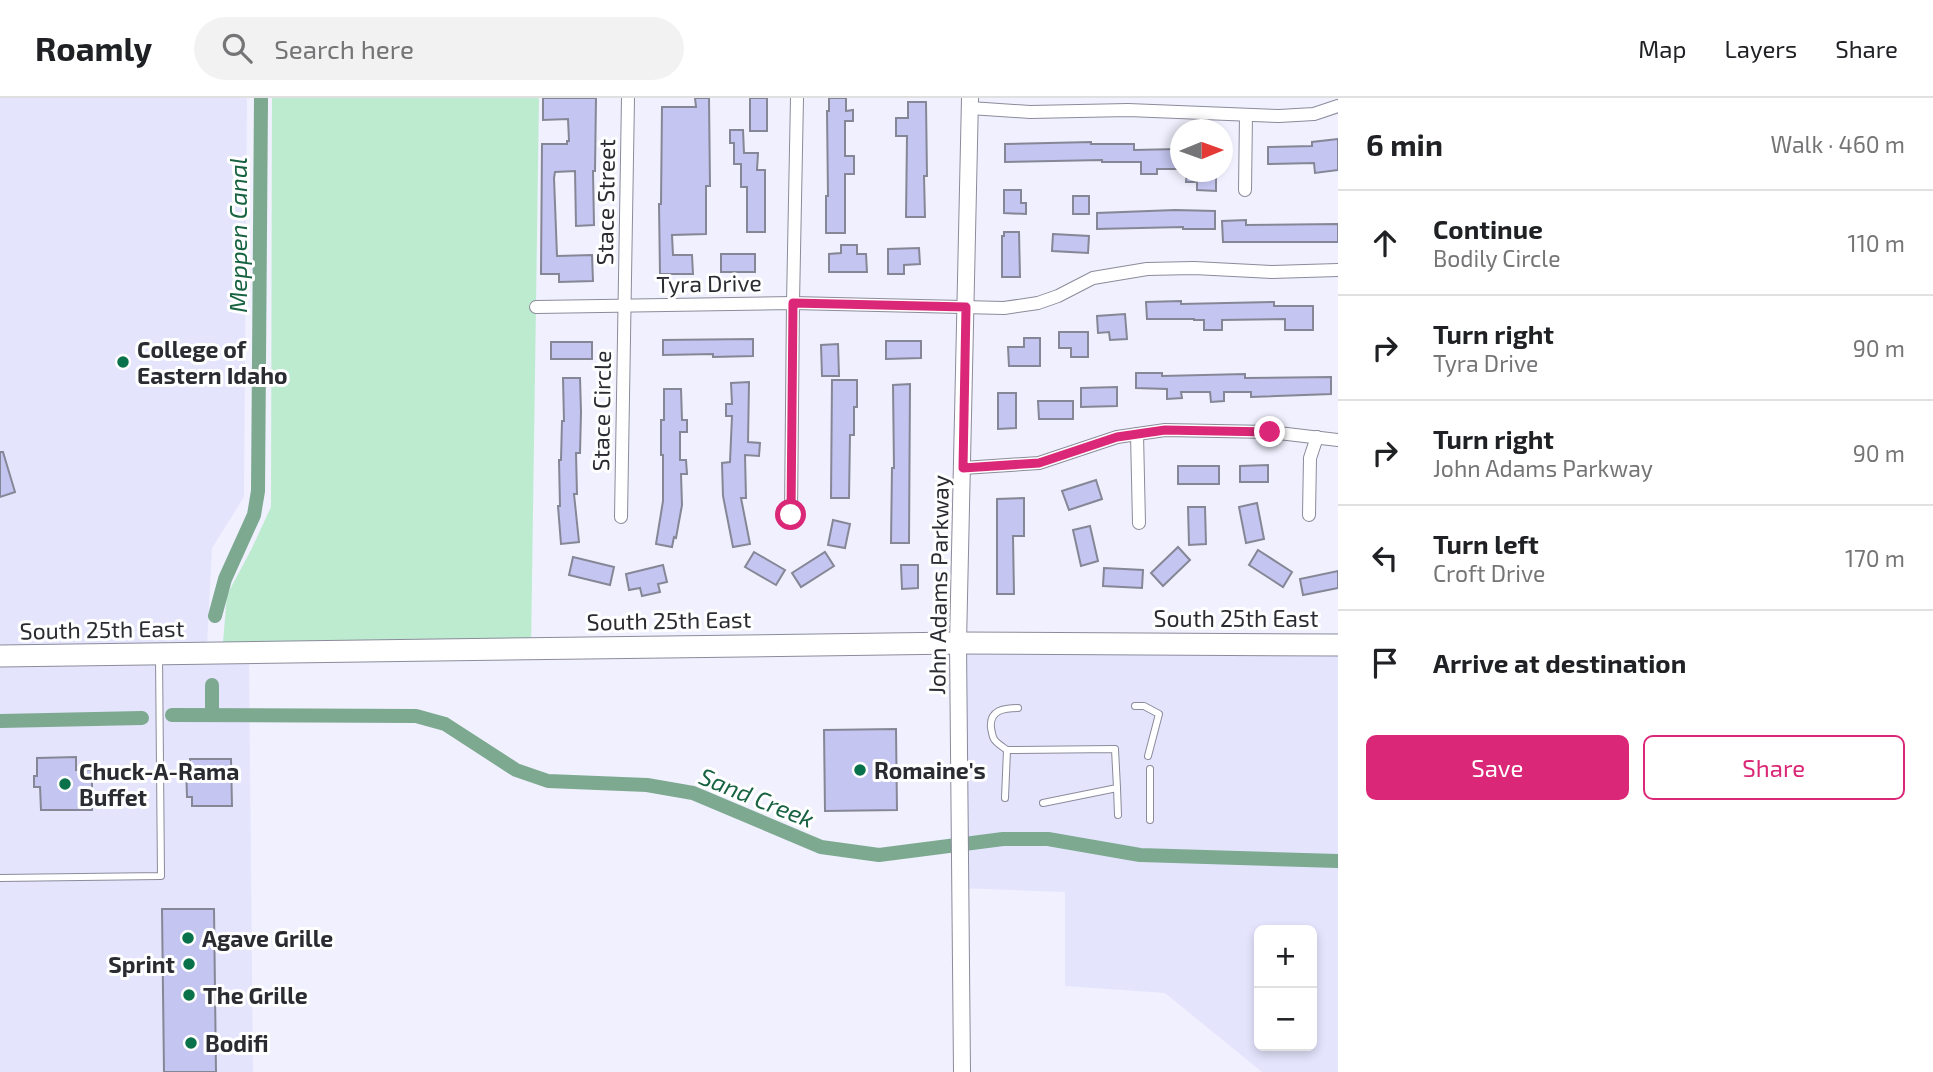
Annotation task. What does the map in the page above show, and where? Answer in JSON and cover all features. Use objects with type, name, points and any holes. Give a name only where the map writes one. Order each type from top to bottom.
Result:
[{"type":"main road","name":"South 25th East","points":[[0,656],[958,643],[1338,645]]},
{"type":"street","name":"Stace Street","points":[[624,306],[628,98]]},
{"type":"street","points":[[791,515],[797,98]]},
{"type":"street","points":[[970,103],[1030,112],[1128,104],[1246,115],[1314,114],[1338,106]]},
{"type":"street","name":"John Adams Parkway","points":[[961,1072],[958,643],[970,103]]},
{"type":"street","points":[[1245,191],[1246,115]]},
{"type":"street","name":"Tyra Drive","points":[[536,307],[793,303],[1004,308],[1021,307],[1058,296],[1094,278],[1147,269],[1194,268],[1272,272],[1338,270]]},
{"type":"street","name":"Stace Circle","points":[[621,517],[624,306]]},
{"type":"street","points":[[963,468],[1039,463],[1117,437],[1165,430],[1270,432],[1338,440]]},
{"type":"street","points":[[1137,434],[1139,523]]},
{"type":"street","points":[[1309,515],[1310,458],[1317,437]]},
{"type":"lane","points":[[0,878],[161,876],[159,654]]},
{"type":"lane","points":[[1135,706],[1144,706],[1159,714],[1149,756]]},
{"type":"lane","points":[[1018,708],[998,711],[992,718],[994,740],[1007,750],[1115,749],[1118,815]]},
{"type":"lane","points":[[1005,798],[1007,750]]},
{"type":"lane","points":[[1150,769],[1150,820]]},
{"type":"lane","points":[[1043,803],[1117,788]]},
{"type":"shaded area","points":[[0,98],[247,98],[244,497],[212,548],[207,646],[249,654],[253,1072],[0,1072]]},
{"type":"shaded area","points":[[958,643],[1338,645],[1338,1072],[1262,1072],[1165,993],[1065,986],[1065,892],[956,888]]},
{"type":"green space","points":[[272,98],[539,98],[531,649],[222,654],[227,595],[271,507]]},
{"type":"building","points":[[543,98],[596,98],[594,225],[576,226],[575,171],[555,172],[554,178],[557,256],[592,255],[593,281],[559,282],[559,274],[541,274],[542,144],[567,144],[569,141],[568,119],[543,120]]},
{"type":"building","points":[[695,98],[709,98],[710,186],[706,186],[706,234],[672,235],[673,255],[692,255],[693,274],[660,274],[662,107],[696,107]]},
{"type":"building","points":[[750,98],[767,98],[767,131],[750,131]]},
{"type":"building","points":[[829,98],[846,98],[846,111],[853,110],[853,121],[845,121],[845,156],[854,156],[854,174],[845,174],[845,233],[826,233]]},
{"type":"building","points":[[908,102],[926,102],[925,217],[906,217],[907,136],[896,136],[896,118],[908,118]]},
{"type":"building","points":[[730,130],[743,130],[744,153],[758,153],[757,170],[765,170],[765,232],[747,232],[747,187],[741,187],[741,164],[734,164],[734,143],[730,143]]},
{"type":"building","points":[[1338,139],[1338,170],[1315,173],[1314,163],[1268,164],[1268,147],[1312,146],[1312,142]]},
{"type":"building","points":[[1091,142],[1134,144],[1134,150],[1170,149],[1170,169],[1157,169],[1157,174],[1141,174],[1141,162],[1005,162],[1005,144]]},
{"type":"building","points":[[1197,182],[1216,182],[1216,191],[1197,190]]},
{"type":"building","points":[[1004,190],[1021,190],[1021,203],[1026,203],[1026,214],[1004,213]]},
{"type":"building","points":[[1073,196],[1089,196],[1089,214],[1073,214]]},
{"type":"building","points":[[1215,211],[1215,229],[1097,229],[1097,213]]},
{"type":"building","points":[[1246,220],[1246,225],[1338,224],[1338,242],[1223,242],[1222,221]]},
{"type":"building","points":[[1004,232],[1019,232],[1020,277],[1002,277]]},
{"type":"building","points":[[1053,234],[1089,236],[1088,253],[1052,251]]},
{"type":"building","points":[[841,245],[857,245],[857,254],[866,254],[867,272],[829,272],[829,254],[841,253]]},
{"type":"building","points":[[919,248],[920,264],[904,265],[904,274],[888,274],[888,249]]},
{"type":"building","points":[[721,254],[755,254],[755,272],[721,272]]},
{"type":"building","points":[[1181,301],[1181,304],[1274,302],[1274,306],[1313,306],[1313,330],[1285,330],[1285,319],[1222,320],[1222,330],[1204,330],[1204,320],[1147,319],[1146,302]]},
{"type":"building","points":[[1125,314],[1127,339],[1110,340],[1109,332],[1098,333],[1097,316]]},
{"type":"building","points":[[1059,332],[1088,332],[1088,357],[1071,357],[1071,348],[1059,348]]},
{"type":"building","points":[[1024,338],[1040,338],[1040,366],[1009,366],[1008,347],[1024,347]]},
{"type":"building","points":[[753,339],[753,356],[663,355],[663,340]]},
{"type":"building","points":[[886,341],[921,341],[921,358],[886,359]]},
{"type":"building","points":[[551,342],[592,342],[592,359],[551,359]]},
{"type":"building","points":[[838,344],[839,376],[822,376],[821,345]]},
{"type":"building","points":[[1136,373],[1162,373],[1162,376],[1245,374],[1245,378],[1331,377],[1331,394],[1251,397],[1251,392],[1224,392],[1224,401],[1211,402],[1210,392],[1181,392],[1182,398],[1167,399],[1167,389],[1136,388]]},
{"type":"building","points":[[563,378],[580,378],[581,412],[580,453],[576,453],[577,494],[574,494],[579,542],[561,544],[558,506],[559,460],[564,421]]},
{"type":"building","points":[[832,380],[857,380],[854,435],[850,435],[849,498],[831,498]]},
{"type":"building","points":[[749,382],[748,442],[760,443],[759,456],[745,455],[746,498],[741,498],[750,544],[733,547],[723,496],[722,463],[730,462],[732,416],[726,416],[726,404],[732,404],[731,383]]},
{"type":"building","points":[[910,384],[909,543],[891,543],[893,385]]},
{"type":"building","points":[[1117,387],[1117,406],[1081,407],[1081,388]]},
{"type":"building","points":[[664,389],[681,389],[682,420],[687,420],[687,432],[680,432],[680,460],[686,460],[687,474],[681,474],[682,505],[672,547],[656,544],[663,501],[661,420],[664,420]]},
{"type":"building","points":[[998,393],[1016,393],[1016,428],[998,429]]},
{"type":"building","points":[[1038,401],[1073,401],[1073,419],[1039,419]]},
{"type":"building","points":[[0,452],[3,452],[15,492],[0,497]]},
{"type":"building","points":[[1268,465],[1268,482],[1240,482],[1240,466]]},
{"type":"building","points":[[1178,466],[1219,466],[1219,484],[1178,484]]},
{"type":"building","points":[[1096,480],[1102,499],[1069,510],[1062,491]]},
{"type":"building","points":[[1024,498],[1024,536],[1013,536],[1014,594],[997,594],[997,499]]},
{"type":"building","points":[[1257,503],[1264,539],[1246,543],[1239,507]]},
{"type":"building","points":[[1188,507],[1205,507],[1206,544],[1189,545]]},
{"type":"building","points":[[833,520],[850,524],[845,548],[828,545]]},
{"type":"building","points":[[1090,526],[1098,561],[1081,566],[1073,530]]},
{"type":"building","points":[[1178,547],[1190,560],[1163,586],[1151,573]]},
{"type":"building","points":[[1258,550],[1292,572],[1283,587],[1249,565]]},
{"type":"building","points":[[754,552],[785,570],[776,585],[745,567]]},
{"type":"building","points":[[825,552],[834,566],[801,587],[792,573]]},
{"type":"building","points":[[573,557],[614,567],[610,585],[569,575]]},
{"type":"building","points":[[663,565],[667,582],[658,584],[660,592],[642,596],[640,588],[629,590],[626,574]]},
{"type":"building","points":[[901,565],[918,565],[918,588],[902,589]]},
{"type":"building","points":[[1104,568],[1143,570],[1142,588],[1103,586]]},
{"type":"building","points":[[1338,571],[1338,588],[1303,595],[1300,579]]},
{"type":"building","name":"Romaine's","points":[[896,729],[897,810],[825,811],[824,730]]},
{"type":"building","points":[[76,757],[76,770],[92,770],[92,810],[41,810],[40,787],[34,787],[37,758]]},
{"type":"building","points":[[190,759],[231,759],[232,806],[192,806],[192,797],[187,797],[186,765],[190,765]]},
{"type":"building","points":[[162,909],[214,909],[216,1072],[164,1072]]},
{"type":"waterway","name":"Meppen Canal","points":[[215,616],[225,579],[254,515],[258,491],[261,98]]},
{"type":"waterway","points":[[212,685],[212,714]]},
{"type":"waterway","name":"Sand Creek","points":[[172,715],[416,716],[445,724],[516,770],[548,781],[647,785],[693,793],[821,847],[879,855],[1003,839],[1048,839],[1140,855],[1338,861]]},
{"type":"waterway","name":"Sand Creek","points":[[0,721],[142,718]]},
{"type":"place","name":"College of Eastern Idaho","points":[[123,362]]},
{"type":"place","name":"Romaine's","points":[[860,770]]},
{"type":"place","name":"Chuck-A-Rama Buffet","points":[[65,784]]},
{"type":"place","name":"Agave Grille","points":[[188,938]]},
{"type":"place","name":"Sprint","points":[[189,964]]},
{"type":"place","name":"The Grille","points":[[189,995]]},
{"type":"place","name":"Bodifi","points":[[191,1043]]},
{"type":"route","points":[[791,515],[793,303],[966,307],[963,468],[1039,463],[1117,437],[1165,430],[1270,432]]}]
